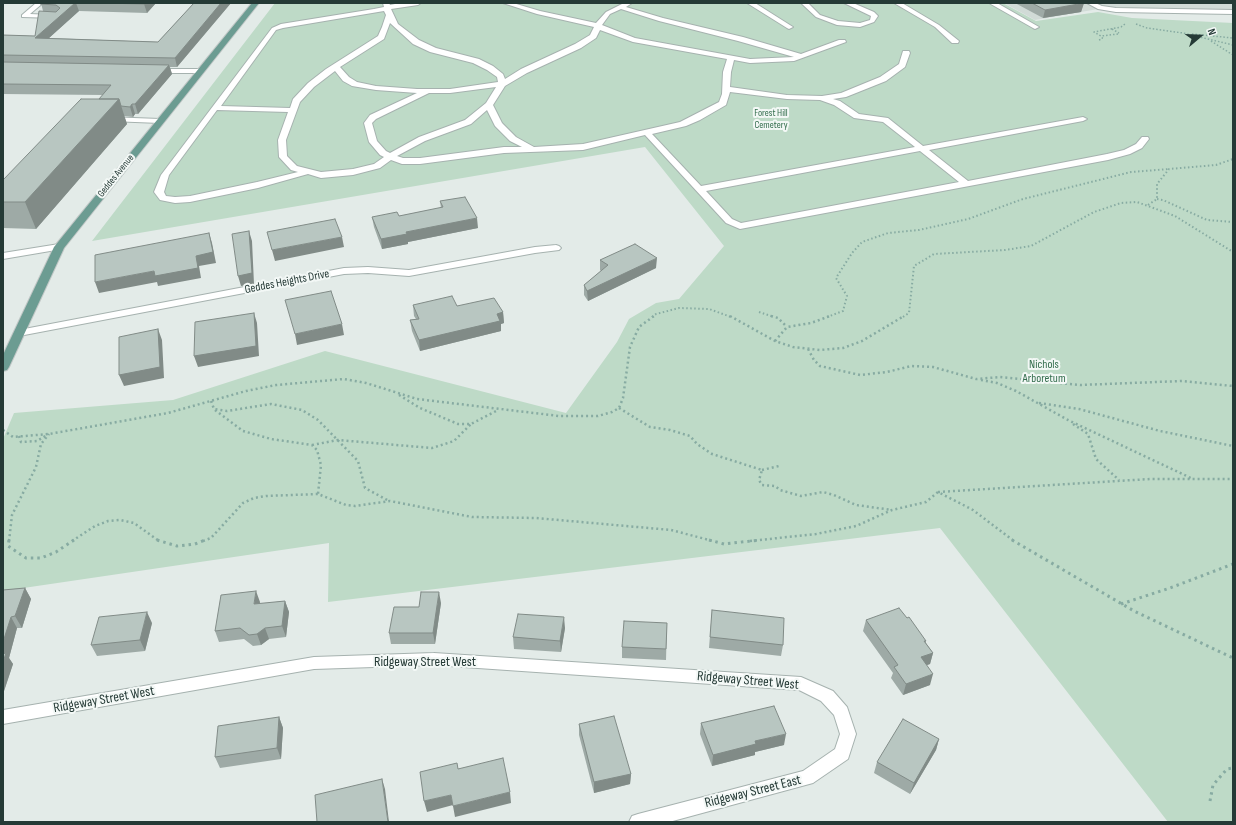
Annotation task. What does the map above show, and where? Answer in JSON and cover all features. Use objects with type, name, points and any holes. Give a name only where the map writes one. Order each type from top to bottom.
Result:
[{"type":"main road","name":"Geddes Avenue","points":[[3,367],[59,247],[256,3]]},
{"type":"street","points":[[40,3],[24,16],[59,17]]},
{"type":"street","points":[[307,172],[258,185],[190,199],[163,198],[159,192],[165,174],[274,29],[281,26],[374,11],[387,5],[418,3]]},
{"type":"street","points":[[506,3],[520,8],[589,23],[633,40],[750,61],[794,59],[842,42]]},
{"type":"street","points":[[336,67],[346,79],[354,84],[376,88],[450,91],[502,84],[524,71],[578,46],[592,36],[598,27],[600,20],[608,13],[629,3]]},
{"type":"street","points":[[750,3],[789,27]]},
{"type":"street","points":[[804,3],[818,16],[837,23],[860,24],[872,21],[874,19],[875,16],[872,13],[847,3]]},
{"type":"street","points":[[898,3],[937,26],[956,41]]},
{"type":"street","points":[[992,3],[1035,27]]},
{"type":"street","points":[[1090,3],[1100,8],[1116,10],[1233,12]]},
{"type":"street","points":[[387,5],[389,16],[381,37],[311,85],[296,101],[282,140],[283,157],[294,168],[321,175],[353,172],[376,166],[399,150],[422,139],[468,122],[489,105],[502,84],[500,76],[490,68],[476,61],[433,50],[416,42],[396,25],[389,16]]},
{"type":"street","points":[[620,7],[660,20],[740,39],[803,57]]},
{"type":"street","points":[[727,89],[787,97],[821,98],[843,94],[883,79],[902,65],[906,53]]},
{"type":"street","points":[[428,91],[373,117],[368,123],[373,142],[383,153],[402,161],[420,161],[504,150],[583,147],[683,124],[723,103],[727,89],[727,72],[731,58]]},
{"type":"street","points":[[144,70],[200,71]]},
{"type":"street","points":[[821,98],[837,103],[857,116],[885,120],[967,184]]},
{"type":"street","points":[[489,105],[498,124],[513,139],[531,149]]},
{"type":"street","points":[[215,108],[292,110]]},
{"type":"street","points":[[103,119],[160,121]]},
{"type":"street","points":[[700,189],[1083,119]]},
{"type":"street","points":[[646,132],[729,221],[740,226],[1108,157],[1127,152],[1139,146],[1145,139]]},
{"type":"street","points":[[3,256],[59,247]]},
{"type":"street","name":"Geddes Heights Drive","points":[[19,333],[344,271],[417,272],[535,250],[556,248]]},
{"type":"street","name":"Ridgeway Street West","points":[[3,717],[314,664],[434,659],[801,684],[827,696],[841,712]]},
{"type":"street","name":"Ridgeway Street East","points":[[638,822],[808,778],[842,754],[848,734],[841,712]]},
{"type":"path","points":[[1116,10],[1118,15],[1132,23],[1147,28],[1233,38]]},
{"type":"path","points":[[1103,36],[1094,32],[1112,29],[1132,23]]},
{"type":"path","points":[[1099,40],[1102,39],[1103,36],[1118,33],[1112,29]]},
{"type":"path","points":[[1183,33],[1233,45]]},
{"type":"path","points":[[1209,40],[1233,55]]},
{"type":"path","points":[[775,341],[787,327],[811,323],[843,311],[847,296],[836,278],[852,253],[862,242],[888,233],[918,230],[968,219],[1023,198],[1047,194],[1131,172],[1216,164],[1233,159]]},
{"type":"path","points":[[1157,200],[1157,184],[1168,169]]},
{"type":"path","points":[[1148,205],[1157,200],[1163,200],[1207,220],[1233,222]]},
{"type":"path","points":[[3,430],[13,437],[49,434],[168,413],[268,387],[323,380],[344,379],[366,383],[417,399],[498,410],[576,417],[598,416],[612,412],[619,408],[623,398],[630,346],[639,327],[656,314],[679,308],[709,309],[728,315],[775,341],[794,347],[820,350],[843,348],[862,341],[909,313],[914,266],[934,254],[973,250],[1006,250],[1031,246],[1094,212],[1121,203],[1137,202],[1175,216],[1233,252]]},
{"type":"path","points":[[759,312],[778,318],[787,327]]},
{"type":"path","points":[[808,349],[814,360],[820,366],[837,371],[860,375],[887,372],[911,366],[933,367],[976,379],[997,383],[1068,420],[1194,479]]},
{"type":"path","points":[[976,379],[1000,377],[1080,385],[1182,381],[1233,386]]},
{"type":"path","points":[[396,393],[420,408],[458,424],[471,424]]},
{"type":"path","points":[[211,401],[214,409],[243,431],[271,440],[312,445],[338,440],[432,448],[454,441],[471,424],[498,410]]},
{"type":"path","points":[[1037,403],[1079,409],[1160,431],[1233,446]]},
{"type":"path","points":[[214,409],[227,411],[245,410],[271,404],[302,410],[318,420],[358,461],[365,488],[390,501],[472,517],[536,518],[670,530],[724,544],[816,534],[856,526],[892,510],[926,502],[938,492],[1119,480],[1233,479]]},
{"type":"path","points":[[619,408],[650,427],[670,430],[690,436],[697,444],[712,454],[762,470],[779,466]]},
{"type":"path","points":[[1068,420],[1088,434],[1096,458],[1102,466],[1119,480]]},
{"type":"path","points":[[19,436],[21,442],[37,440],[49,434]]},
{"type":"path","points":[[49,434],[41,444],[36,467],[12,515],[8,546],[26,558],[41,558],[56,552],[96,526],[108,521],[120,520],[134,523],[158,541],[177,546],[195,544],[211,538],[226,518],[243,503],[254,498],[318,494],[346,505],[356,506],[390,501]]},
{"type":"path","points":[[312,445],[317,450],[321,465],[318,494]]},
{"type":"path","points":[[762,470],[759,480],[762,485],[775,486],[780,490],[802,496],[823,492],[856,504],[892,510]]},
{"type":"path","points":[[938,492],[973,510],[1010,539],[1056,568],[1120,604],[1233,658]]},
{"type":"path","points":[[1120,604],[1170,588],[1233,564]]},
{"type":"path","points":[[1210,801],[1213,784],[1227,769],[1233,768]]},
{"type":"shaded area","points":[[1004,3],[1233,3],[1233,14],[1120,12],[1098,9],[1035,20]]},
{"type":"green space","name":"Nichols Arboretum","points":[[275,3],[1003,3],[1036,21],[1098,12],[1132,18],[1233,23],[1233,822],[1168,822],[940,528],[328,602],[329,543],[3,591],[3,439],[14,413],[173,400],[325,351],[566,413],[617,342],[629,319],[656,303],[679,299],[724,246],[645,147],[92,241]]},
{"type":"building","points":[[75,3],[35,38],[158,42],[194,3],[221,3],[175,58],[3,55],[3,35],[35,36],[39,11],[56,12],[60,8],[56,5],[40,4]]},
{"type":"building","points":[[101,3],[145,3],[144,4]]},
{"type":"building","points":[[1032,3],[1084,3],[1045,10]]},
{"type":"building","points":[[3,62],[169,65],[135,104],[132,104],[130,107],[121,106],[119,99],[99,99],[111,85],[3,84]]},
{"type":"building","points":[[81,99],[119,99],[25,202],[3,202],[3,180]]},
{"type":"building","points":[[465,197],[477,218],[406,232],[407,234],[381,239],[372,217],[397,212],[399,216],[443,207],[440,201]]},
{"type":"building","points":[[335,219],[342,237],[272,250],[267,232]]},
{"type":"building","points":[[249,231],[252,273],[238,276],[232,234]]},
{"type":"building","points":[[209,233],[213,252],[196,256],[198,268],[155,276],[154,271],[95,282],[95,255]]},
{"type":"building","points":[[635,244],[657,258],[587,291],[584,285],[608,265],[600,260]]},
{"type":"building","points":[[331,291],[342,324],[295,334],[285,300]]},
{"type":"building","points":[[452,296],[457,306],[494,298],[503,312],[497,314],[500,321],[419,340],[410,320],[419,319],[413,305]]},
{"type":"building","points":[[254,313],[256,346],[194,356],[195,322]]},
{"type":"building","points":[[158,329],[160,367],[119,375],[119,337]]},
{"type":"building","points":[[25,588],[15,616],[11,617],[3,642],[3,590]]},
{"type":"building","points":[[256,591],[254,604],[285,601],[282,626],[265,628],[257,634],[249,635],[240,628],[215,631],[221,595]]},
{"type":"building","points":[[421,592],[439,592],[433,633],[389,633],[394,607],[419,607]]},
{"type":"building","points":[[899,608],[907,618],[909,617],[933,653],[921,657],[933,674],[906,684],[894,667],[898,665],[866,620]]},
{"type":"building","points":[[712,610],[784,618],[783,645],[710,637]]},
{"type":"building","points":[[147,612],[140,640],[91,645],[99,617]]},
{"type":"building","points":[[518,614],[564,617],[560,641],[513,637]]},
{"type":"building","points":[[624,621],[667,623],[666,649],[622,647]]},
{"type":"building","points":[[6,653],[3,662],[3,654]]},
{"type":"building","points":[[774,706],[786,734],[755,741],[756,744],[713,755],[701,723]]},
{"type":"building","points":[[614,716],[631,774],[594,782],[579,724]]},
{"type":"building","points":[[279,717],[277,748],[215,757],[218,726]]},
{"type":"building","points":[[903,719],[939,739],[914,783],[877,762]]},
{"type":"building","points":[[503,758],[510,792],[453,806],[451,795],[424,801],[420,772],[457,763],[458,769]]},
{"type":"building","points":[[382,779],[388,822],[317,822],[315,795]]},
{"type":"park label","name":"Forest Hill Cemetery","points":[[771,118]]}]
